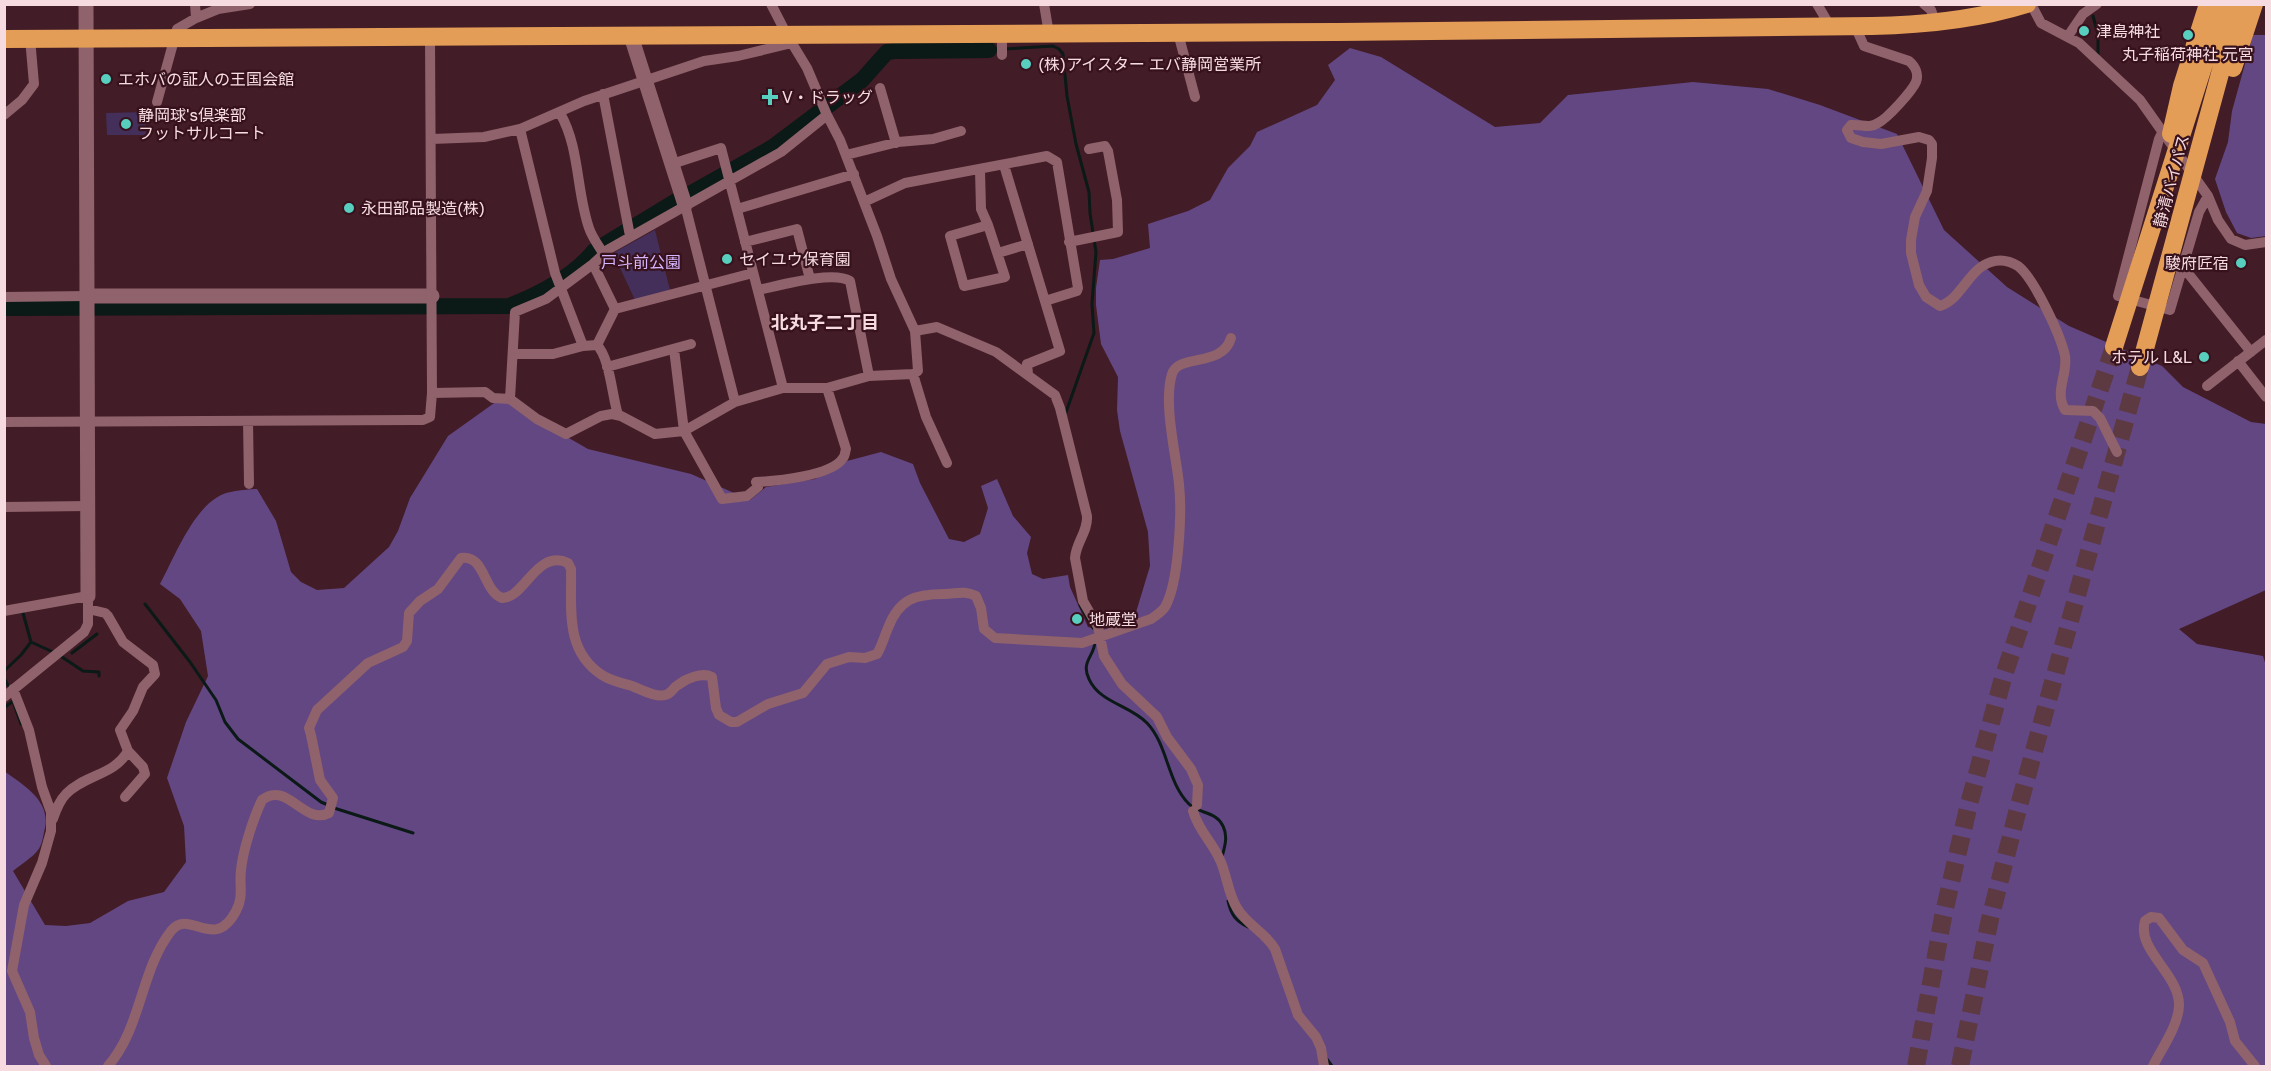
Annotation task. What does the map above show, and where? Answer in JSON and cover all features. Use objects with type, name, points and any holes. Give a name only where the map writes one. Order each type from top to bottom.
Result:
[{"type":"highway","points":[[4,39],[631,36],[1002,44],[1049,34],[1936,24],[1994,14],[2029,4]]},
{"type":"highway","points":[[2139,270],[2182,86],[2208,4]]},
{"type":"highway","name":"静清バイパス","points":[[2114,347],[2223,4]]},
{"type":"highway","name":"静清バイパス","points":[[2140,367],[2239,4]]},
{"type":"highway","points":[[2161,293],[2175,256],[2215,121],[2254,4]]},
{"type":"street","points":[[4,697],[84,632],[88,624],[86,4]]},
{"type":"street","points":[[195,4],[196,18]]},
{"type":"street","points":[[157,102],[177,29],[218,9],[250,4]]},
{"type":"street","points":[[432,393],[485,392],[492,398],[510,399],[537,419],[566,434],[601,416],[618,415],[655,434],[684,430],[735,402],[783,388],[827,388],[869,376],[913,374],[918,371],[915,331],[891,279],[846,154],[807,68],[771,4]]},
{"type":"street","points":[[1044,4],[1049,34]]},
{"type":"street","points":[[1817,4],[1830,26]]},
{"type":"street","points":[[1924,4],[1931,10],[1936,24]]},
{"type":"street","points":[[2029,4],[2041,23],[2079,43],[2140,100],[2208,196],[2218,220],[2231,239],[2245,245],[2266,242]]},
{"type":"street","points":[[2068,36],[2083,14],[2097,4]]},
{"type":"street","points":[[1855,26],[1864,46],[1909,61],[1916,70],[1916,83],[1885,118],[1878,124],[1867,127],[1851,125],[1847,130],[1851,138],[1863,142],[1892,144],[1919,137],[1929,140],[1932,144],[1927,191],[1915,217],[1911,240],[1914,269],[1926,297],[1940,306],[1946,304],[1983,265],[2000,260],[2017,265],[2040,298],[2061,343],[2065,357],[2060,390],[2061,404],[2065,410],[2093,411],[2100,418],[2117,452]]},
{"type":"street","points":[[1178,33],[1195,98]]},
{"type":"street","points":[[631,36],[685,205],[735,402]]},
{"type":"street","points":[[4,422],[423,420],[432,414],[430,37]]},
{"type":"street","points":[[4,115],[22,100],[34,84],[30,39]]},
{"type":"street","points":[[432,139],[484,137],[520,129],[603,94],[704,61],[738,56],[790,39]]},
{"type":"street","points":[[880,88],[896,143]]},
{"type":"street","points":[[603,94],[630,236]]},
{"type":"street","points":[[510,399],[515,312],[546,299],[558,283],[593,264],[603,253],[685,205],[728,175],[781,152],[825,111]]},
{"type":"street","points":[[560,113],[569,132],[589,228],[603,253]]},
{"type":"street","points":[[520,129],[558,283],[584,346]]},
{"type":"street","points":[[846,154],[961,132]]},
{"type":"street","points":[[2162,133],[2118,296],[2170,310],[2199,212],[2208,196]]},
{"type":"street","points":[[1069,242],[1118,232],[1117,200],[1108,151],[1105,146],[1089,149]]},
{"type":"street","points":[[672,164],[721,148],[783,388]]},
{"type":"street","points":[[864,202],[905,183],[1047,156],[1057,162],[1078,288],[1077,291],[1045,301]]},
{"type":"street","points":[[1004,165],[1060,351],[1027,364],[1028,374]]},
{"type":"street","points":[[980,170],[981,209],[988,225],[998,253],[1005,277],[964,286],[950,236],[988,225]]},
{"type":"street","points":[[737,209],[854,174]]},
{"type":"street","points":[[745,242],[797,229],[810,279]]},
{"type":"street","points":[[998,253],[1028,244]]},
{"type":"street","points":[[593,264],[615,309]]},
{"type":"street","points":[[2183,267],[2251,352]]},
{"type":"street","points":[[597,345],[615,309],[753,273]]},
{"type":"street","points":[[758,290],[810,279],[847,279],[852,284],[863,354],[869,376]]},
{"type":"street","points":[[4,297],[87,304],[432,304]]},
{"type":"street","points":[[915,331],[937,327],[996,352],[1055,395],[1087,516],[1088,525],[1076,551],[1076,568],[1086,607],[1101,636],[1104,656],[1122,684],[1157,717],[1167,736],[1196,777],[1199,792],[1195,819],[1222,863],[1236,907],[1269,939],[1275,949],[1298,1015],[1316,1037],[1321,1048],[1324,1066]]},
{"type":"street","points":[[108,1066],[126,1041],[159,951],[172,929],[182,923],[215,930],[227,923],[236,912],[241,899],[241,866],[262,801],[273,794],[279,794],[311,813],[319,816],[329,813],[333,798],[320,780],[309,728],[317,710],[368,663],[403,646],[407,641],[409,613],[420,601],[438,589],[461,558],[468,557],[474,560],[492,591],[502,598],[513,595],[530,575],[542,566],[558,560],[568,563],[571,576],[571,620],[575,642],[582,656],[591,666],[611,680],[663,695],[669,694],[685,681],[707,674],[714,682],[716,708],[719,715],[731,722],[744,720],[768,704],[803,693],[827,664],[849,657],[865,658],[877,654],[897,611],[914,597],[923,594],[945,595],[963,592],[976,596],[981,608],[984,629],[995,638],[1082,643],[1151,619],[1160,613],[1166,604],[1174,576],[1180,508],[1171,418],[1172,376],[1177,368],[1218,355],[1228,346],[1231,338]]},
{"type":"street","points":[[2207,386],[2266,340]]},
{"type":"street","points":[[607,367],[691,344]]},
{"type":"street","points":[[514,354],[562,354],[584,346],[597,345]]},
{"type":"street","points":[[597,345],[607,367],[618,415]]},
{"type":"street","points":[[674,349],[684,430],[722,499],[747,496],[758,487],[756,482],[810,475],[830,468],[843,459],[846,449],[827,388]]},
{"type":"street","points":[[2238,361],[2266,397]]},
{"type":"street","points":[[913,374],[926,417],[947,462]]},
{"type":"street","points":[[249,421],[249,484]]},
{"type":"street","points":[[4,507],[88,506]]},
{"type":"street","points":[[4,610],[88,603],[105,613],[123,642],[153,665],[155,674],[143,687],[133,711],[120,730],[128,752],[143,767],[145,774],[125,797]]},
{"type":"street","points":[[13,689],[29,730],[42,787],[50,804],[52,822]]},
{"type":"street","points":[[46,1066],[39,1055],[30,1012],[12,971],[24,905],[42,864],[52,822],[60,801],[67,792],[116,765],[128,752]]},
{"type":"street","points":[[2153,1066],[2177,1017],[2179,1004],[2177,989],[2144,936],[2145,921],[2151,917],[2159,918],[2183,950],[2203,963],[2230,1022],[2235,1041],[2255,1066]]},
{"type":"green space","name":"静岡球's倶楽部 フットサルコート","points":[[145,112],[146,135],[107,135],[106,113]]},
{"type":"green space","name":"戸斗前公園","points":[[655,230],[670,290],[635,300],[613,253]]},
{"type":"shaded area","points":[[2253,35],[2266,35],[2266,236],[2251,238],[2237,233],[2226,212],[2215,179],[2228,142],[2232,111]]},
{"type":"shaded area","points":[[1350,48],[1381,57],[1495,127],[1540,123],[1568,95],[1693,82],[1768,89],[1820,105],[1897,134],[1944,230],[2007,287],[2069,326],[2162,366],[2183,387],[2251,422],[2266,424],[2266,590],[2179,629],[2197,644],[2263,656],[2266,666],[2266,1066],[5,1066],[4,771],[35,796],[44,812],[46,821],[39,848],[33,856],[13,871],[45,925],[66,926],[90,923],[128,901],[164,892],[186,862],[184,826],[167,778],[186,722],[208,676],[201,631],[180,599],[160,584],[191,525],[207,505],[216,498],[231,492],[257,489],[276,521],[291,572],[301,582],[317,590],[344,588],[389,547],[398,531],[410,498],[448,436],[497,401],[508,403],[588,449],[691,474],[750,500],[766,487],[815,479],[847,461],[881,452],[913,464],[920,483],[949,539],[964,542],[980,534],[988,508],[981,486],[997,479],[1013,516],[1031,537],[1027,553],[1032,574],[1043,579],[1068,575],[1070,587],[1088,627],[1106,629],[1122,624],[1134,619],[1150,566],[1148,532],[1120,431],[1117,410],[1118,377],[1101,344],[1096,305],[1100,260],[1113,259],[1150,248],[1148,224],[1188,211],[1210,200],[1228,168],[1250,146],[1257,132],[1317,105],[1335,80],[1328,65]]},
{"type":"waterway","points":[[2093,16],[2098,34],[2098,54]]},
{"type":"waterway","points":[[1005,49],[1053,46],[1063,54],[1067,96],[1076,144],[1089,192],[1096,252],[1092,304],[1094,333],[1065,415]]},
{"type":"waterway","points":[[989,50],[998,49]]},
{"type":"waterway","points":[[688,195],[773,147],[862,80],[887,52],[989,50]]},
{"type":"waterway","points":[[4,308],[509,306],[555,284],[576,269],[594,251],[676,201]]},
{"type":"waterway","points":[[145,604],[190,662],[216,700],[225,722],[238,739],[328,805]]},
{"type":"waterway","points":[[1080,605],[1093,628]]},
{"type":"waterway","points":[[4,671],[31,642],[23,613]]},
{"type":"waterway","points":[[72,653],[97,634]]},
{"type":"waterway","points":[[1095,640],[1086,667],[1089,679],[1100,693],[1140,717],[1154,732],[1182,795],[1189,804],[1212,815],[1223,826],[1226,837],[1222,857]]},
{"type":"waterway","points":[[31,642],[53,652]]},
{"type":"waterway","points":[[59,655],[83,671],[99,672],[99,676]]},
{"type":"waterway","points":[[4,678],[9,687]]},
{"type":"waterway","points":[[4,708],[13,701],[21,724]]},
{"type":"waterway","points":[[334,808],[413,833]]},
{"type":"waterway","points":[[1228,901],[1235,917],[1248,927]]},
{"type":"waterway","points":[[1326,1058],[1332,1066]]},
{"type":"tunnel","points":[[1916,1066],[1943,917],[1969,804],[2003,678],[2114,347]]},
{"type":"tunnel","points":[[1960,1066],[1990,919],[2018,809],[2140,367]]},
{"type":"place","name":"津島神社","points":[[2084,31]]},
{"type":"place","name":"丸子稲荷神社 元宮","points":[[2188,35]]},
{"type":"place","name":"(株)アイスター エバ静岡営業所","points":[[1026,64]]},
{"type":"place","name":"エホバの証人の王国会館","points":[[106,79]]},
{"type":"place","name":"V・ドラッグ","points":[[770,97]]},
{"type":"place","name":"静岡球's倶楽部 フットサルコート","points":[[126,124]]},
{"type":"place","name":"永田部品製造(株)","points":[[349,208]]},
{"type":"place","name":"セイユウ保育園","points":[[727,259]]},
{"type":"place","name":"駿府匠宿","points":[[2241,263]]},
{"type":"place","name":"ホテル L&L","points":[[2204,357]]},
{"type":"place","name":"地蔵堂","points":[[1077,619]]},
{"type":"district","name":"北丸子二丁目","points":[[825,322]]}]
